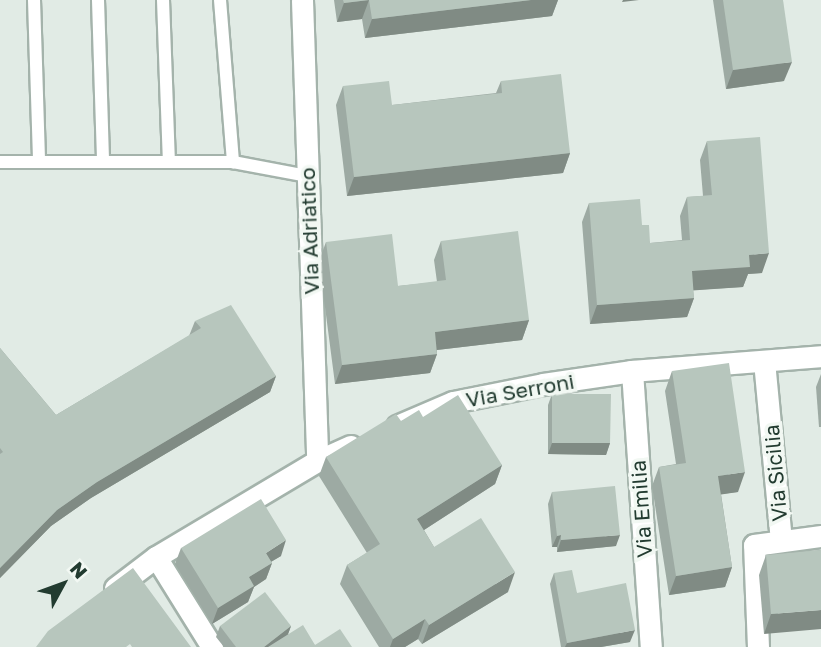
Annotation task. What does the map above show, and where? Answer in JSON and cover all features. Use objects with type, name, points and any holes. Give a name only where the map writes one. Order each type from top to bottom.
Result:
[{"type":"street","name":"Via Adriatico","points":[[302,0],[317,461]]},
{"type":"street","name":"Via Serroni","points":[[102,598],[156,557],[317,461],[453,401],[632,371],[821,356]]},
{"type":"street","name":"Via Sicilia","points":[[758,647],[754,545],[781,540],[764,361]]},
{"type":"street","name":"Via Emilia","points":[[632,371],[651,647]]},
{"type":"street","points":[[781,540],[821,536]]},
{"type":"street","points":[[156,557],[212,647]]},
{"type":"lane","points":[[34,0],[39,162]]},
{"type":"lane","points":[[98,0],[103,162]]},
{"type":"lane","points":[[163,0],[169,162]]},
{"type":"lane","points":[[220,0],[233,162]]},
{"type":"lane","points":[[0,162],[233,162],[307,176]]},
{"type":"building","points":[[343,0],[369,0],[344,3]]},
{"type":"building","points":[[369,0],[531,0],[372,19]]},
{"type":"building","points":[[723,0],[783,0],[792,62],[733,70]]},
{"type":"building","points":[[561,74],[570,153],[354,177],[343,86],[389,81],[392,105],[502,93],[501,81]]},
{"type":"building","points":[[760,137],[769,253],[749,255],[750,267],[692,271],[694,298],[597,305],[589,203],[640,199],[642,225],[649,225],[650,243],[690,240],[687,197],[712,195],[707,141]]},
{"type":"building","points":[[518,231],[529,320],[435,332],[437,354],[342,365],[326,242],[392,234],[398,286],[446,280],[441,241]]},
{"type":"building","points":[[231,305],[276,376],[97,482],[57,510],[0,568],[0,454],[3,452],[0,448],[0,348],[56,415],[201,328],[195,321]]},
{"type":"building","points":[[729,363],[745,472],[718,476],[732,567],[676,576],[659,467],[686,463],[672,371]]},
{"type":"building","points":[[552,394],[611,394],[610,443],[552,443]]},
{"type":"building","points":[[458,395],[502,465],[417,519],[434,547],[481,518],[515,572],[429,625],[425,619],[393,639],[347,565],[380,544],[326,457],[396,414],[401,421],[419,410],[423,417]]},
{"type":"building","points":[[615,486],[620,535],[561,540],[561,535],[557,536],[552,492]]},
{"type":"building","points":[[261,499],[286,540],[266,553],[272,563],[249,577],[254,586],[218,608],[181,548]]},
{"type":"building","points":[[821,550],[821,610],[771,614],[766,555]]},
{"type":"building","points":[[133,568],[191,647],[132,647],[130,644],[126,647],[36,647],[48,631]]},
{"type":"building","points":[[572,570],[577,593],[626,583],[635,630],[567,643],[554,573]]},
{"type":"building","points":[[265,592],[291,626],[264,647],[236,647],[220,626]]},
{"type":"building","points":[[303,625],[315,645],[340,629],[352,647],[268,647]]}]
